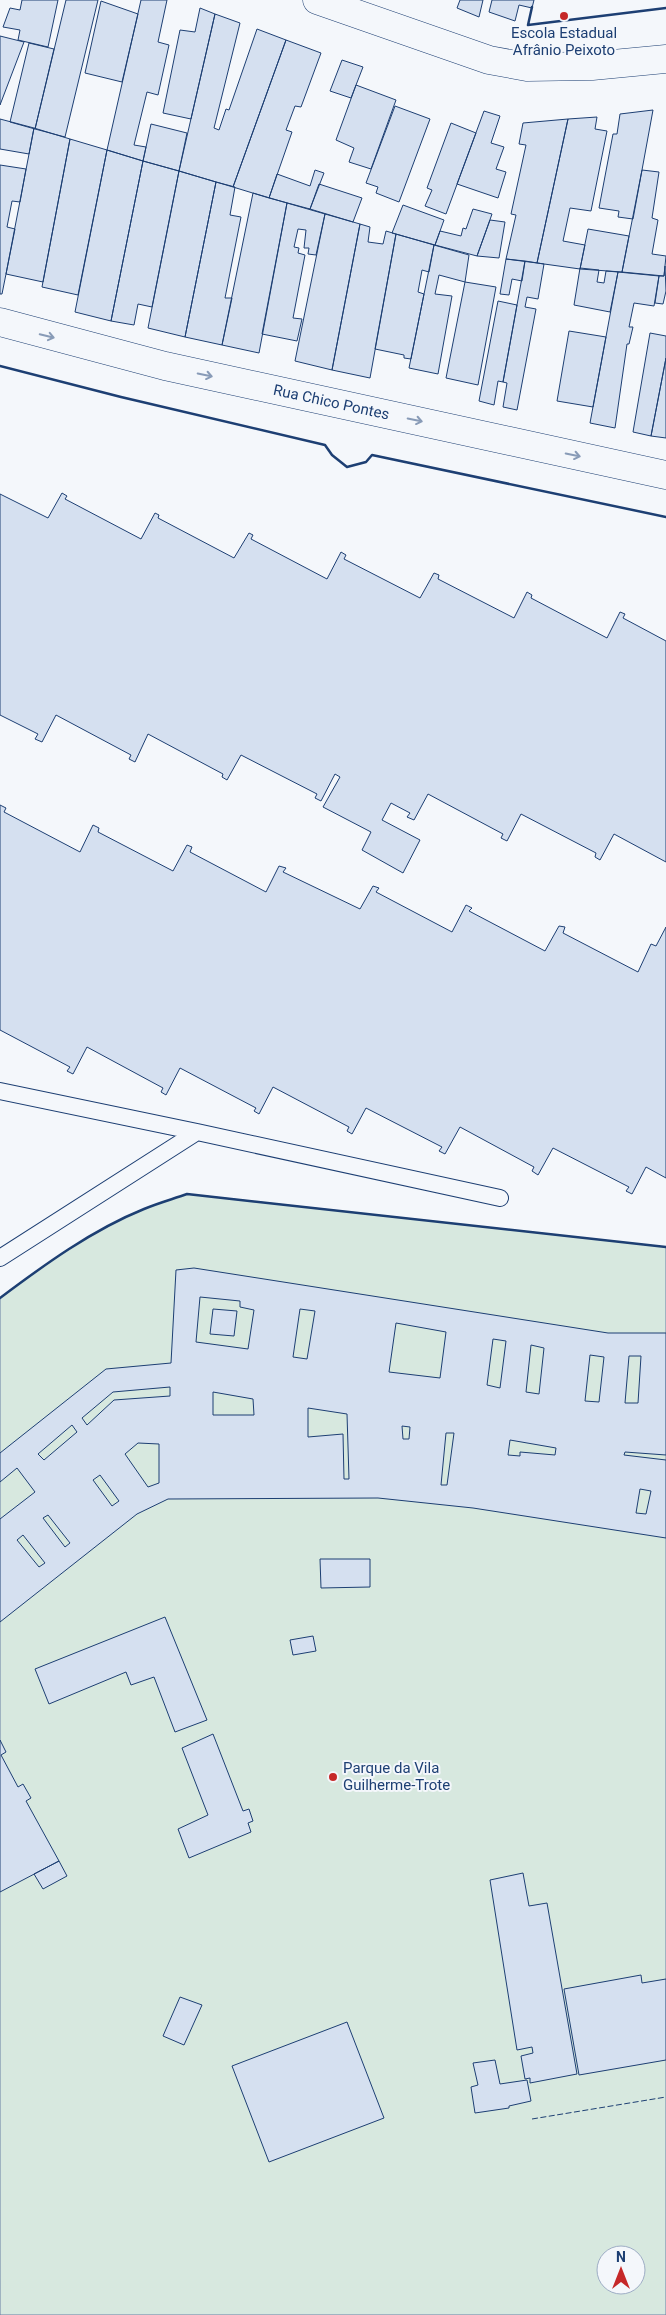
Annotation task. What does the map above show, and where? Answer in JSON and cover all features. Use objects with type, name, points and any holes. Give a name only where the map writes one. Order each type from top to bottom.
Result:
[{"type":"main road","points":[[317,0],[357,7],[489,60],[527,67],[592,66],[666,59]]},
{"type":"main road","name":"Rua Chico Pontes","points":[[0,322],[165,366],[666,476]]},
{"type":"lane","points":[[0,1091],[500,1198]]},
{"type":"lane","points":[[0,1258],[197,1132]]},
{"type":"shaded area","name":"Parque da Vila Guilherme-Trote","points":[[187,1194],[666,1247],[666,2315],[0,2315],[0,1298],[51,1261],[87,1238],[106,1227],[160,1203]]},
{"type":"building","points":[[22,0],[58,0],[48,47],[18,40],[20,30],[3,27],[10,8],[20,10]]},
{"type":"building","points":[[66,0],[98,0],[65,137],[35,129]]},
{"type":"building","points":[[141,0],[167,0],[158,42],[169,45],[158,95],[147,92],[134,145],[146,147],[143,161],[107,150]]},
{"type":"building","points":[[460,0],[483,0],[479,17],[457,8]]},
{"type":"building","points":[[492,0],[534,0],[532,8],[519,5],[515,21],[489,12]]},
{"type":"building","points":[[101,1],[138,14],[122,82],[85,73]]},
{"type":"building","points":[[200,8],[215,14],[191,119],[163,113],[180,30],[195,32]]},
{"type":"building","points":[[215,14],[240,23],[214,128],[219,130],[226,109],[229,110],[257,29],[286,40],[233,187],[179,171]]},
{"type":"building","points":[[0,36],[24,42],[0,105]]},
{"type":"building","points":[[286,40],[321,53],[301,107],[295,106],[286,130],[292,132],[269,198],[233,187]]},
{"type":"building","points":[[29,43],[54,49],[35,129],[10,122]]},
{"type":"building","points":[[342,60],[363,67],[351,98],[330,91]]},
{"type":"building","points":[[356,85],[396,100],[371,169],[349,162],[354,148],[336,140]]},
{"type":"building","points":[[395,106],[430,119],[399,202],[376,193],[378,187],[366,183]]},
{"type":"building","points":[[653,110],[633,219],[618,217],[619,211],[599,208],[613,134],[617,134],[620,114]]},
{"type":"building","points":[[484,111],[500,116],[491,143],[504,147],[496,169],[506,172],[498,198],[457,184]]},
{"type":"building","points":[[597,117],[595,129],[607,131],[591,211],[570,208],[563,241],[585,245],[580,269],[537,263],[568,119]]},
{"type":"building","points":[[0,119],[34,128],[29,154],[0,149]]},
{"type":"building","points":[[568,119],[537,263],[506,259],[516,215],[511,214],[526,145],[519,144],[523,123]]},
{"type":"building","points":[[451,123],[476,133],[446,214],[425,206],[432,190],[427,188]]},
{"type":"building","points":[[151,124],[187,133],[179,171],[143,161]]},
{"type":"building","points":[[34,128],[70,139],[43,282],[6,274]]},
{"type":"building","points":[[70,139],[107,150],[78,295],[42,287]]},
{"type":"building","points":[[107,150],[143,161],[111,321],[75,312]]},
{"type":"building","points":[[143,161],[179,171],[152,307],[138,304],[134,325],[111,321]]},
{"type":"building","points":[[0,165],[26,169],[20,202],[12,201],[7,227],[15,229],[2,294],[0,294]]},
{"type":"building","points":[[315,170],[324,173],[310,209],[269,198],[277,174],[310,186]]},
{"type":"building","points":[[642,170],[659,172],[652,218],[658,220],[652,254],[666,256],[664,276],[622,272]]},
{"type":"building","points":[[179,171],[216,182],[185,337],[148,328]]},
{"type":"building","points":[[216,182],[235,187],[230,215],[241,217],[225,298],[232,298],[222,345],[185,337]]},
{"type":"building","points":[[319,184],[362,198],[353,222],[310,209]]},
{"type":"building","points":[[253,193],[287,203],[259,353],[222,345]]},
{"type":"building","points":[[287,203],[325,214],[316,255],[308,254],[309,248],[304,248],[306,230],[298,229],[294,247],[299,248],[298,253],[305,255],[293,318],[302,319],[297,341],[262,334]]},
{"type":"building","points":[[403,205],[444,220],[435,245],[392,233]]},
{"type":"building","points":[[473,209],[492,214],[477,256],[435,245],[440,231],[461,236],[463,228],[466,229]]},
{"type":"building","points":[[325,214],[360,224],[332,370],[295,361]]},
{"type":"building","points":[[490,220],[505,222],[499,258],[477,256]]},
{"type":"building","points":[[360,224],[370,227],[368,242],[383,244],[386,231],[396,234],[370,378],[332,370]]},
{"type":"building","points":[[588,229],[629,236],[622,272],[580,269]]},
{"type":"building","points":[[396,234],[434,245],[429,272],[422,270],[418,292],[424,294],[411,359],[404,358],[404,355],[375,349]]},
{"type":"building","points":[[434,245],[469,255],[465,282],[439,275],[435,294],[452,296],[438,374],[409,368]]},
{"type":"building","points":[[506,259],[525,261],[522,281],[512,279],[509,295],[500,294]]},
{"type":"building","points":[[525,261],[544,264],[538,299],[527,297],[525,307],[536,309],[517,410],[503,407],[507,383],[503,382]]},
{"type":"building","points":[[665,266],[666,291],[663,304],[655,303],[659,276],[664,276]]},
{"type":"building","points":[[580,268],[599,270],[597,282],[604,283],[606,271],[618,272],[610,312],[574,305]]},
{"type":"building","points":[[618,272],[659,276],[654,306],[634,303],[629,327],[633,327],[629,344],[627,344],[615,428],[590,423]]},
{"type":"building","points":[[465,282],[496,287],[478,385],[446,378]]},
{"type":"building","points":[[498,301],[517,305],[503,382],[498,381],[494,405],[479,401]]},
{"type":"building","points":[[569,331],[606,337],[593,407],[557,401]]},
{"type":"building","points":[[650,333],[666,336],[666,358],[651,436],[633,432]]},
{"type":"building","points":[[666,358],[666,438],[651,436]]},
{"type":"building","points":[[62,493],[67,496],[65,499],[141,539],[155,513],[159,515],[158,518],[234,558],[249,533],[253,535],[251,539],[327,579],[341,552],[346,555],[344,559],[420,598],[434,573],[439,575],[438,579],[514,618],[527,592],[532,595],[531,598],[607,638],[620,612],[625,614],[623,618],[666,641],[666,862],[614,834],[600,860],[595,857],[596,853],[521,814],[507,841],[501,838],[503,834],[428,794],[414,820],[407,817],[410,813],[391,803],[382,820],[420,840],[403,873],[362,850],[371,832],[323,807],[340,777],[335,774],[321,801],[315,798],[317,794],[241,755],[227,780],[222,777],[223,774],[148,734],[135,762],[129,759],[131,755],[56,715],[42,742],[35,739],[38,734],[0,715],[0,494],[48,518]]},
{"type":"building","points":[[0,805],[6,808],[4,812],[80,852],[93,825],[99,828],[98,832],[173,871],[187,845],[192,847],[190,852],[266,892],[279,866],[286,868],[283,872],[360,909],[373,886],[379,888],[376,892],[452,932],[466,905],[472,908],[469,911],[545,951],[559,926],[565,927],[563,933],[638,972],[651,944],[656,946],[666,927],[666,1178],[646,1167],[632,1194],[626,1191],[629,1187],[553,1148],[538,1175],[532,1171],[534,1167],[460,1127],[445,1154],[439,1151],[442,1147],[366,1108],[352,1134],[347,1131],[349,1127],[273,1087],[259,1114],[254,1111],[256,1108],[180,1068],[166,1095],[161,1092],[163,1088],[87,1047],[73,1074],[67,1071],[70,1067],[0,1030]]},
{"type":"building","points":[[194,1268],[608,1333],[666,1333],[666,1455],[625,1452],[624,1455],[666,1460],[666,1538],[473,1508],[378,1498],[168,1499],[137,1514],[0,1622],[0,1519],[35,1492],[17,1468],[0,1482],[0,1453],[106,1369],[171,1363],[176,1270]],"holes":[[[213,1309],[237,1311],[234,1336],[210,1334]],[[300,1309],[315,1311],[307,1359],[293,1357]],[[396,1323],[446,1332],[440,1378],[389,1372]],[[493,1339],[506,1341],[500,1388],[487,1385]],[[531,1345],[544,1348],[539,1394],[526,1392]],[[590,1355],[604,1357],[599,1402],[585,1401]],[[629,1356],[641,1356],[638,1403],[625,1403]],[[170,1387],[170,1396],[114,1400],[87,1425],[82,1418],[113,1392]],[[213,1392],[253,1399],[254,1415],[213,1415]],[[308,1408],[347,1414],[349,1479],[344,1479],[343,1434],[308,1437]],[[72,1425],[77,1432],[44,1460],[38,1454]],[[402,1426],[410,1427],[409,1439],[403,1439]],[[446,1433],[454,1433],[447,1485],[441,1485]],[[510,1440],[556,1448],[555,1455],[520,1452],[520,1456],[508,1455]],[[138,1443],[159,1444],[159,1483],[148,1487],[125,1454]],[[100,1475],[119,1501],[112,1506],[93,1480]],[[640,1489],[651,1491],[646,1514],[636,1513]],[[48,1515],[70,1543],[65,1547],[43,1518]],[[23,1535],[45,1563],[39,1567],[17,1540]]]},
{"type":"building","points":[[200,1297],[240,1301],[240,1307],[254,1310],[248,1349],[196,1342]]},
{"type":"building","points":[[320,1559],[370,1559],[370,1587],[321,1588]]},
{"type":"building","points":[[165,1617],[207,1720],[175,1732],[154,1677],[131,1685],[126,1672],[49,1704],[35,1669]]},
{"type":"building","points":[[313,1636],[316,1651],[293,1655],[290,1640]]},
{"type":"building","points":[[213,1734],[243,1811],[249,1809],[253,1821],[248,1823],[251,1832],[189,1858],[178,1829],[208,1815],[182,1748]]},
{"type":"building","points":[[0,1740],[6,1752],[1,1755],[18,1787],[23,1784],[31,1798],[26,1801],[59,1861],[0,1892]]},
{"type":"building","points":[[59,1861],[67,1876],[43,1889],[34,1874]]},
{"type":"building","points":[[523,1873],[529,1906],[547,1903],[577,2074],[530,2083],[530,2078],[525,2079],[521,2056],[533,2053],[532,2047],[517,2050],[490,1880]]},
{"type":"building","points":[[641,1975],[642,1983],[666,1979],[666,2060],[579,2075],[564,1989]]},
{"type":"building","points":[[180,1997],[202,2005],[184,2045],[163,2036]]},
{"type":"building","points":[[347,2022],[384,2118],[269,2162],[232,2066]]},
{"type":"building","points":[[495,2060],[500,2084],[527,2080],[531,2101],[509,2106],[509,2108],[475,2113],[471,2087],[478,2085],[473,2063]]},
{"type":"fence","points":[[532,2119],[666,2097]]},
{"type":"wall","points":[[532,7],[528,25],[666,8]]},
{"type":"wall","points":[[0,366],[121,397],[325,445],[332,455],[347,467],[366,462],[372,455],[666,517]]},
{"type":"wall","points":[[0,1298],[51,1261],[106,1227],[149,1207],[187,1194],[666,1247]]},
{"type":"place","name":"Escola Estadual Afrânio Peixoto","points":[[564,16]]},
{"type":"place","name":"Parque da Vila Guilherme-Trote","points":[[333,1777]]}]
